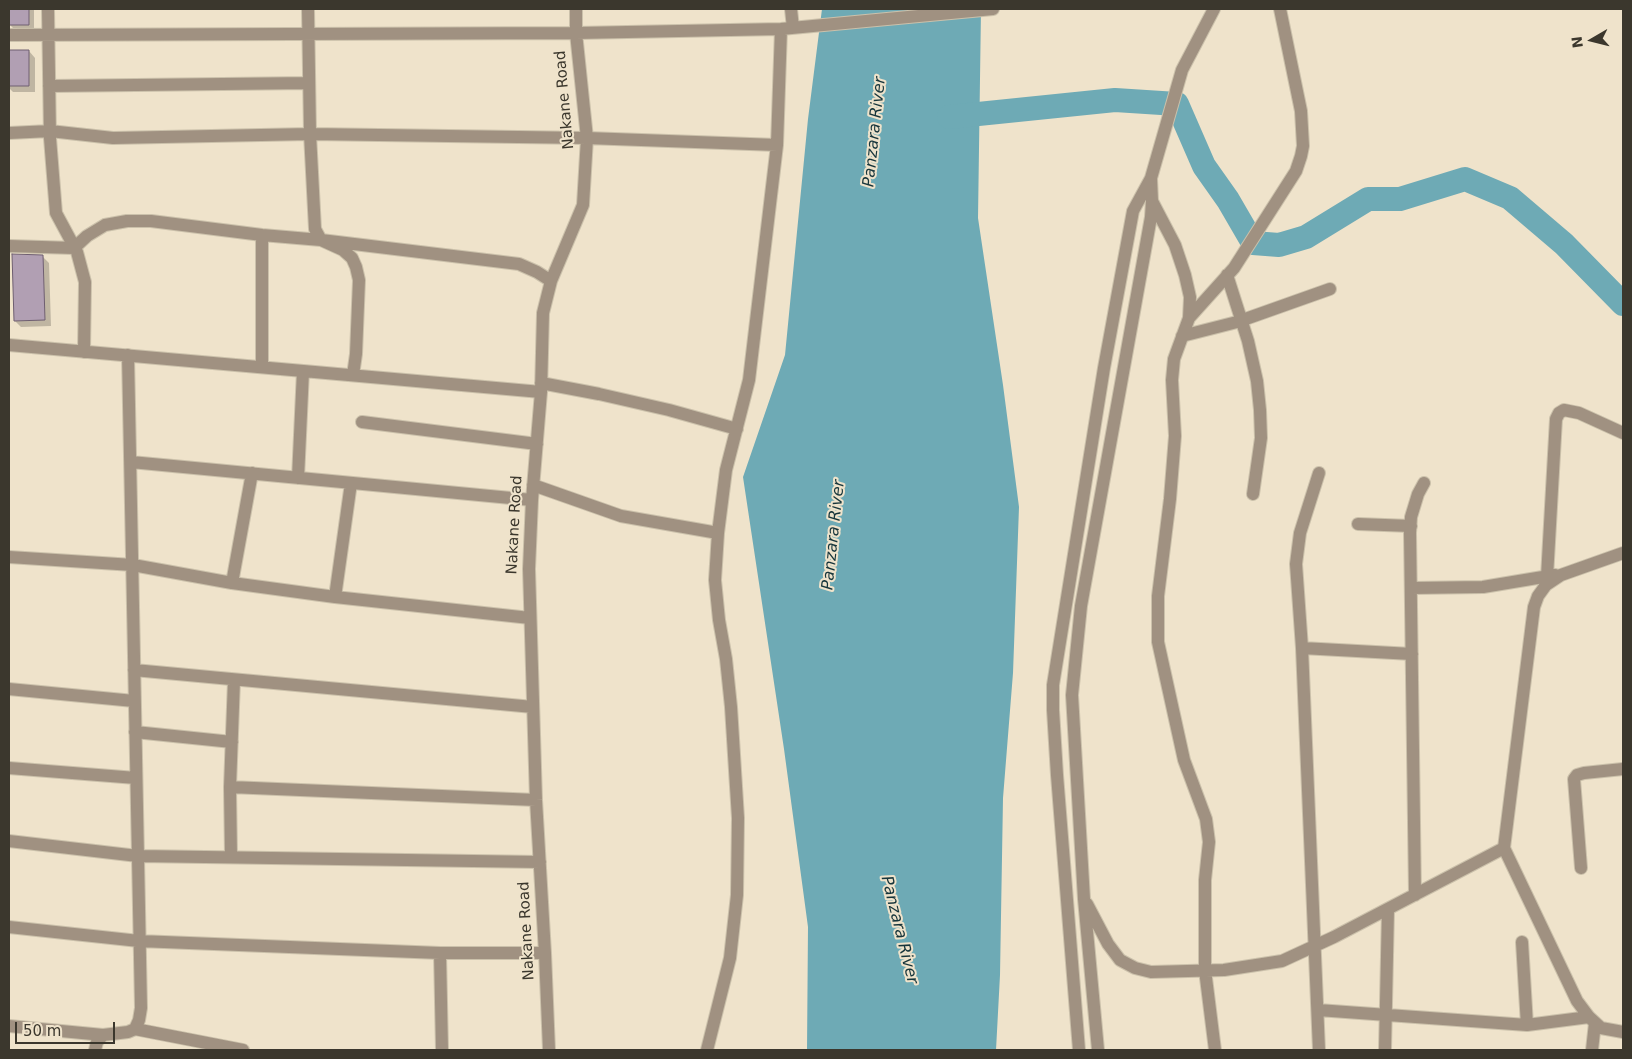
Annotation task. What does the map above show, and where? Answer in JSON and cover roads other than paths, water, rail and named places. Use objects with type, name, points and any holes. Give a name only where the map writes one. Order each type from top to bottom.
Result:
[{"type":"street","points":[[48,9],[50,131],[56,213],[74,248],[85,282],[84,352]]},
{"type":"street","points":[[308,9],[310,134],[315,229],[321,240],[343,250],[352,258],[356,267],[359,290],[356,354],[352,375]]},
{"type":"street","name":"Nakane Road","points":[[549,1050],[536,800],[528,569],[541,388],[543,313],[551,281],[583,204],[587,138],[576,34],[576,9]]},
{"type":"street","points":[[706,1050],[730,958],[737,895],[738,818],[726,659],[719,620],[715,580],[718,533],[726,470],[749,380],[777,145],[787,28],[791,9]]},
{"type":"street","points":[[9,35],[576,34],[810,27],[993,9]]},
{"type":"street","points":[[1079,1050],[1066,900],[1053,710],[1053,685],[1102,377],[1133,211],[1151,178],[1182,70],[1214,9]]},
{"type":"street","points":[[1189,318],[1231,271],[1296,172],[1303,146],[1302,118],[1280,9]]},
{"type":"street","points":[[49,86],[309,83]]},
{"type":"street","points":[[9,133],[50,131],[113,138],[310,134],[587,138],[777,145]]},
{"type":"street","points":[[1098,1050],[1084,899],[1072,695],[1081,606],[1151,217],[1151,178]]},
{"type":"street","points":[[1152,201],[1175,245],[1190,297],[1189,318],[1174,359],[1172,380],[1174,436],[1170,499],[1158,596],[1158,642],[1184,760],[1206,819],[1209,842],[1205,880],[1205,970],[1215,1050]]},
{"type":"street","points":[[9,246],[74,248],[87,236],[105,225],[127,221],[151,221],[519,264],[551,281]]},
{"type":"street","points":[[262,235],[262,367]]},
{"type":"street","points":[[1231,271],[1257,381],[1260,410],[1261,438],[1253,494]]},
{"type":"street","points":[[1182,336],[1242,321],[1330,289]]},
{"type":"street","points":[[9,345],[303,371],[599,394],[737,428]]},
{"type":"street","points":[[128,355],[141,1008],[135,1029]]},
{"type":"street","points":[[298,478],[303,371]]},
{"type":"street","points":[[1547,577],[1556,419],[1559,413],[1564,410],[1579,413],[1623,433]]},
{"type":"street","points":[[362,422],[536,444]]},
{"type":"street","points":[[131,462],[532,500]]},
{"type":"street","points":[[232,583],[252,473]]},
{"type":"street","points":[[1319,473],[1300,533],[1296,564],[1302,648],[1319,1050]]},
{"type":"street","points":[[335,597],[351,483]]},
{"type":"street","points":[[1415,895],[1411,526],[1414,509],[1424,483]]},
{"type":"street","points":[[533,485],[621,516],[718,533]]},
{"type":"street","points":[[1358,524],[1411,526]]},
{"type":"street","points":[[1411,588],[1483,587],[1547,577],[1623,553]]},
{"type":"street","points":[[9,556],[132,565],[232,583],[335,597],[530,618]]},
{"type":"street","points":[[1561,574],[1546,585],[1538,596],[1534,607],[1504,848],[1577,1001],[1601,1028],[1623,1032]]},
{"type":"street","points":[[1302,648],[1412,654]]},
{"type":"street","points":[[134,670],[533,708]]},
{"type":"street","points":[[231,857],[230,787],[234,680]]},
{"type":"street","points":[[9,688],[134,701]]},
{"type":"street","points":[[135,732],[232,742]]},
{"type":"street","points":[[9,768],[136,778]]},
{"type":"street","points":[[1581,868],[1574,779],[1577,775],[1584,773],[1623,769]]},
{"type":"street","points":[[230,787],[536,800]]},
{"type":"street","points":[[9,841],[138,856],[540,862]]},
{"type":"street","points":[[1084,899],[1108,944],[1120,960],[1135,968],[1151,972],[1224,970],[1282,961],[1388,909],[1504,848]]},
{"type":"street","points":[[1066,900],[1084,899]]},
{"type":"street","points":[[1385,1050],[1388,909]]},
{"type":"street","points":[[9,927],[139,941],[440,953],[545,953]]},
{"type":"street","points":[[1522,942],[1526,1025]]},
{"type":"street","points":[[440,953],[442,1050]]},
{"type":"street","points":[[1318,1010],[1526,1025],[1592,1020]]},
{"type":"street","points":[[1592,1020],[1592,1050]]},
{"type":"street","points":[[9,1026],[103,1034],[128,1032],[135,1029],[197,1046],[243,1050]]},
{"type":"street","points":[[96,1050],[97,1042],[103,1034]]},
{"type":"water","name":"Panzara River","points":[[822,9],[981,9],[978,218],[1019,507],[1013,673],[1003,798],[1000,975],[996,1050],[807,1050],[808,927],[784,749],[743,477],[785,355],[808,119]]},
{"type":"waterway","points":[[949,117],[1115,100],[1177,104],[1204,166],[1228,200],[1253,243],[1279,245],[1306,237],[1368,199],[1400,199],[1465,179],[1510,198],[1564,244],[1623,304]]}]
